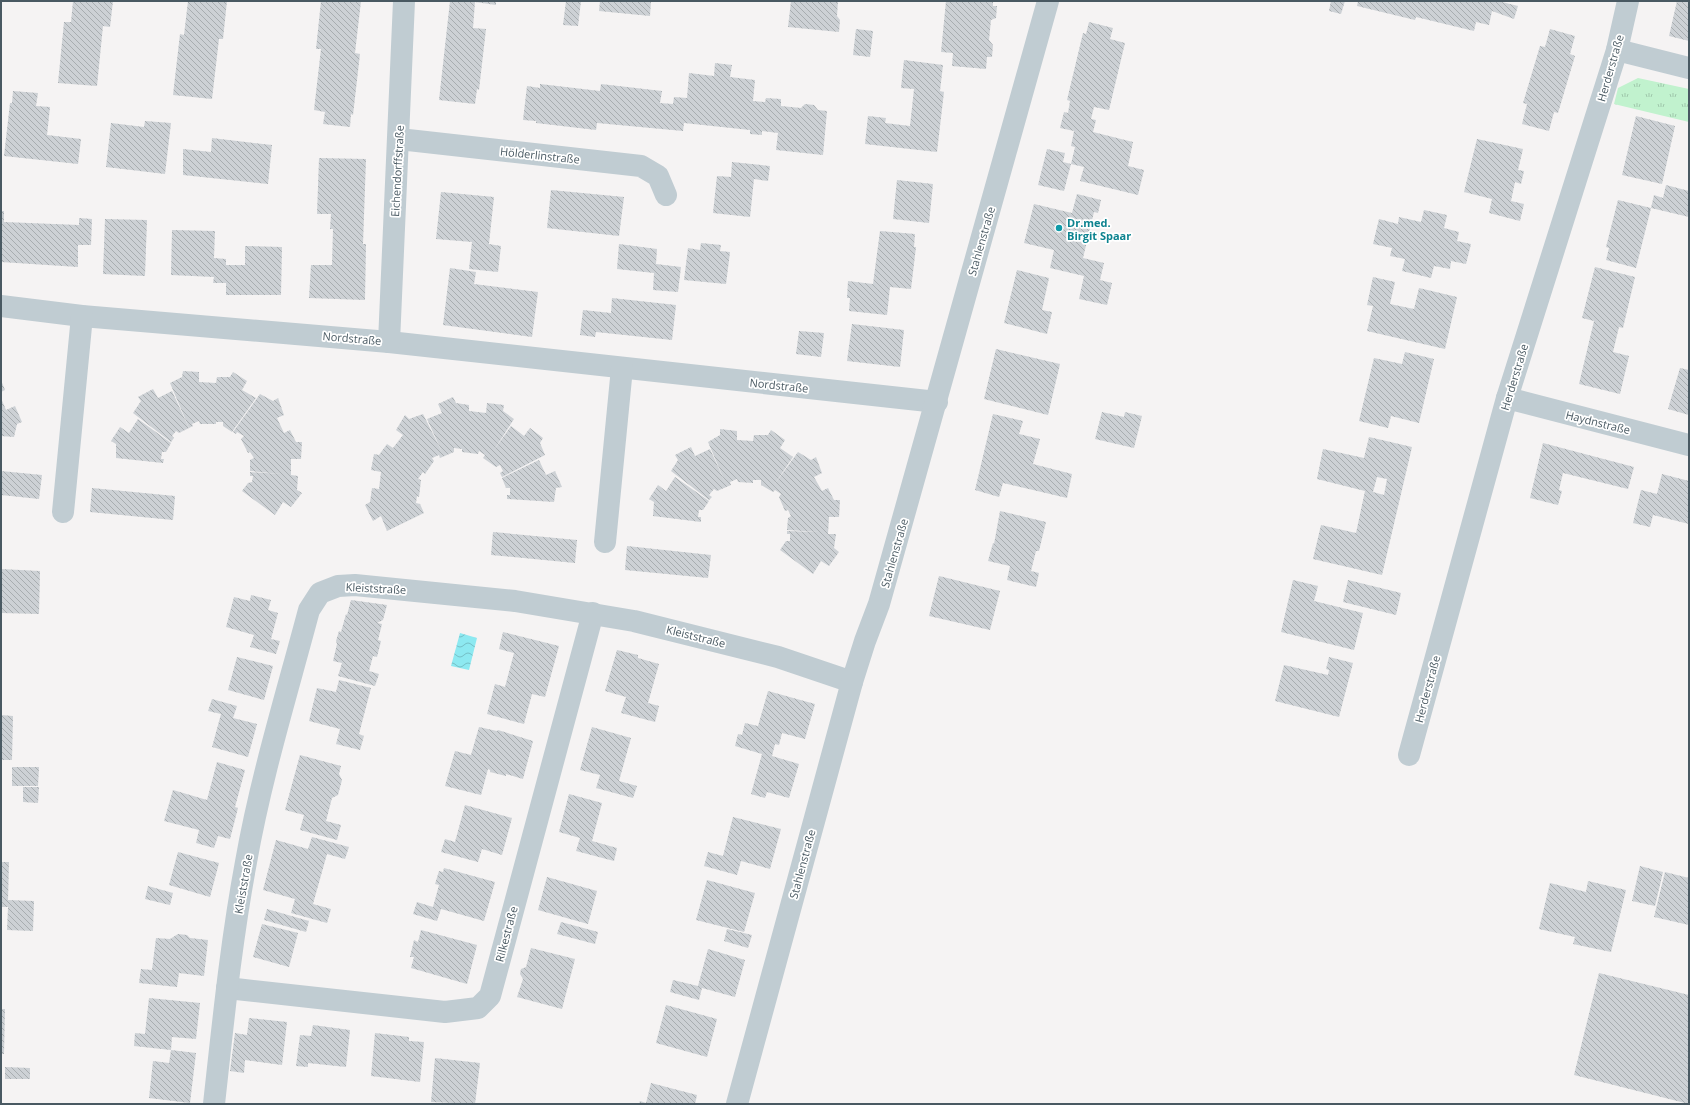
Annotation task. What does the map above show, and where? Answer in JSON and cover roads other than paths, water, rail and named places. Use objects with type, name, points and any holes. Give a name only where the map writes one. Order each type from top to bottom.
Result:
[{"type":"street","name":"Eichendorffstraße","points":[[389,342],[404,1]]},
{"type":"street","name":"Stahlenstraße","points":[[737,1104],[852,682],[879,604],[937,402],[1048,1]]},
{"type":"street","name":"Herderstraße","points":[[1409,756],[1507,398],[1617,50],[1628,1]]},
{"type":"street","points":[[1617,50],[1689,68]]},
{"type":"street","name":"Hölderlinstraße","points":[[399,139],[641,166],[658,176],[666,196]]},
{"type":"street","name":"Nordstraße","points":[[1,306],[82,316],[389,342],[937,402]]},
{"type":"street","points":[[63,512],[82,316]]},
{"type":"street","points":[[605,542],[622,368]]},
{"type":"street","name":"Haydnstraße","points":[[1507,398],[1689,445]]},
{"type":"street","name":"Kleiststraße","points":[[214,1104],[227,988],[246,861],[259,800],[309,610],[320,593],[338,586],[355,585],[515,601],[593,613],[634,621],[778,657],[852,682]]},
{"type":"street","name":"Rilkestraße","points":[[227,988],[445,1012],[465,1011],[478,1008],[490,996],[593,613]]},
{"type":"water","points":[[460,633],[477,638],[469,670],[451,666]]},
{"type":"place","name":"Dr.med. Birgit Spaar","points":[[1059,228]]}]
